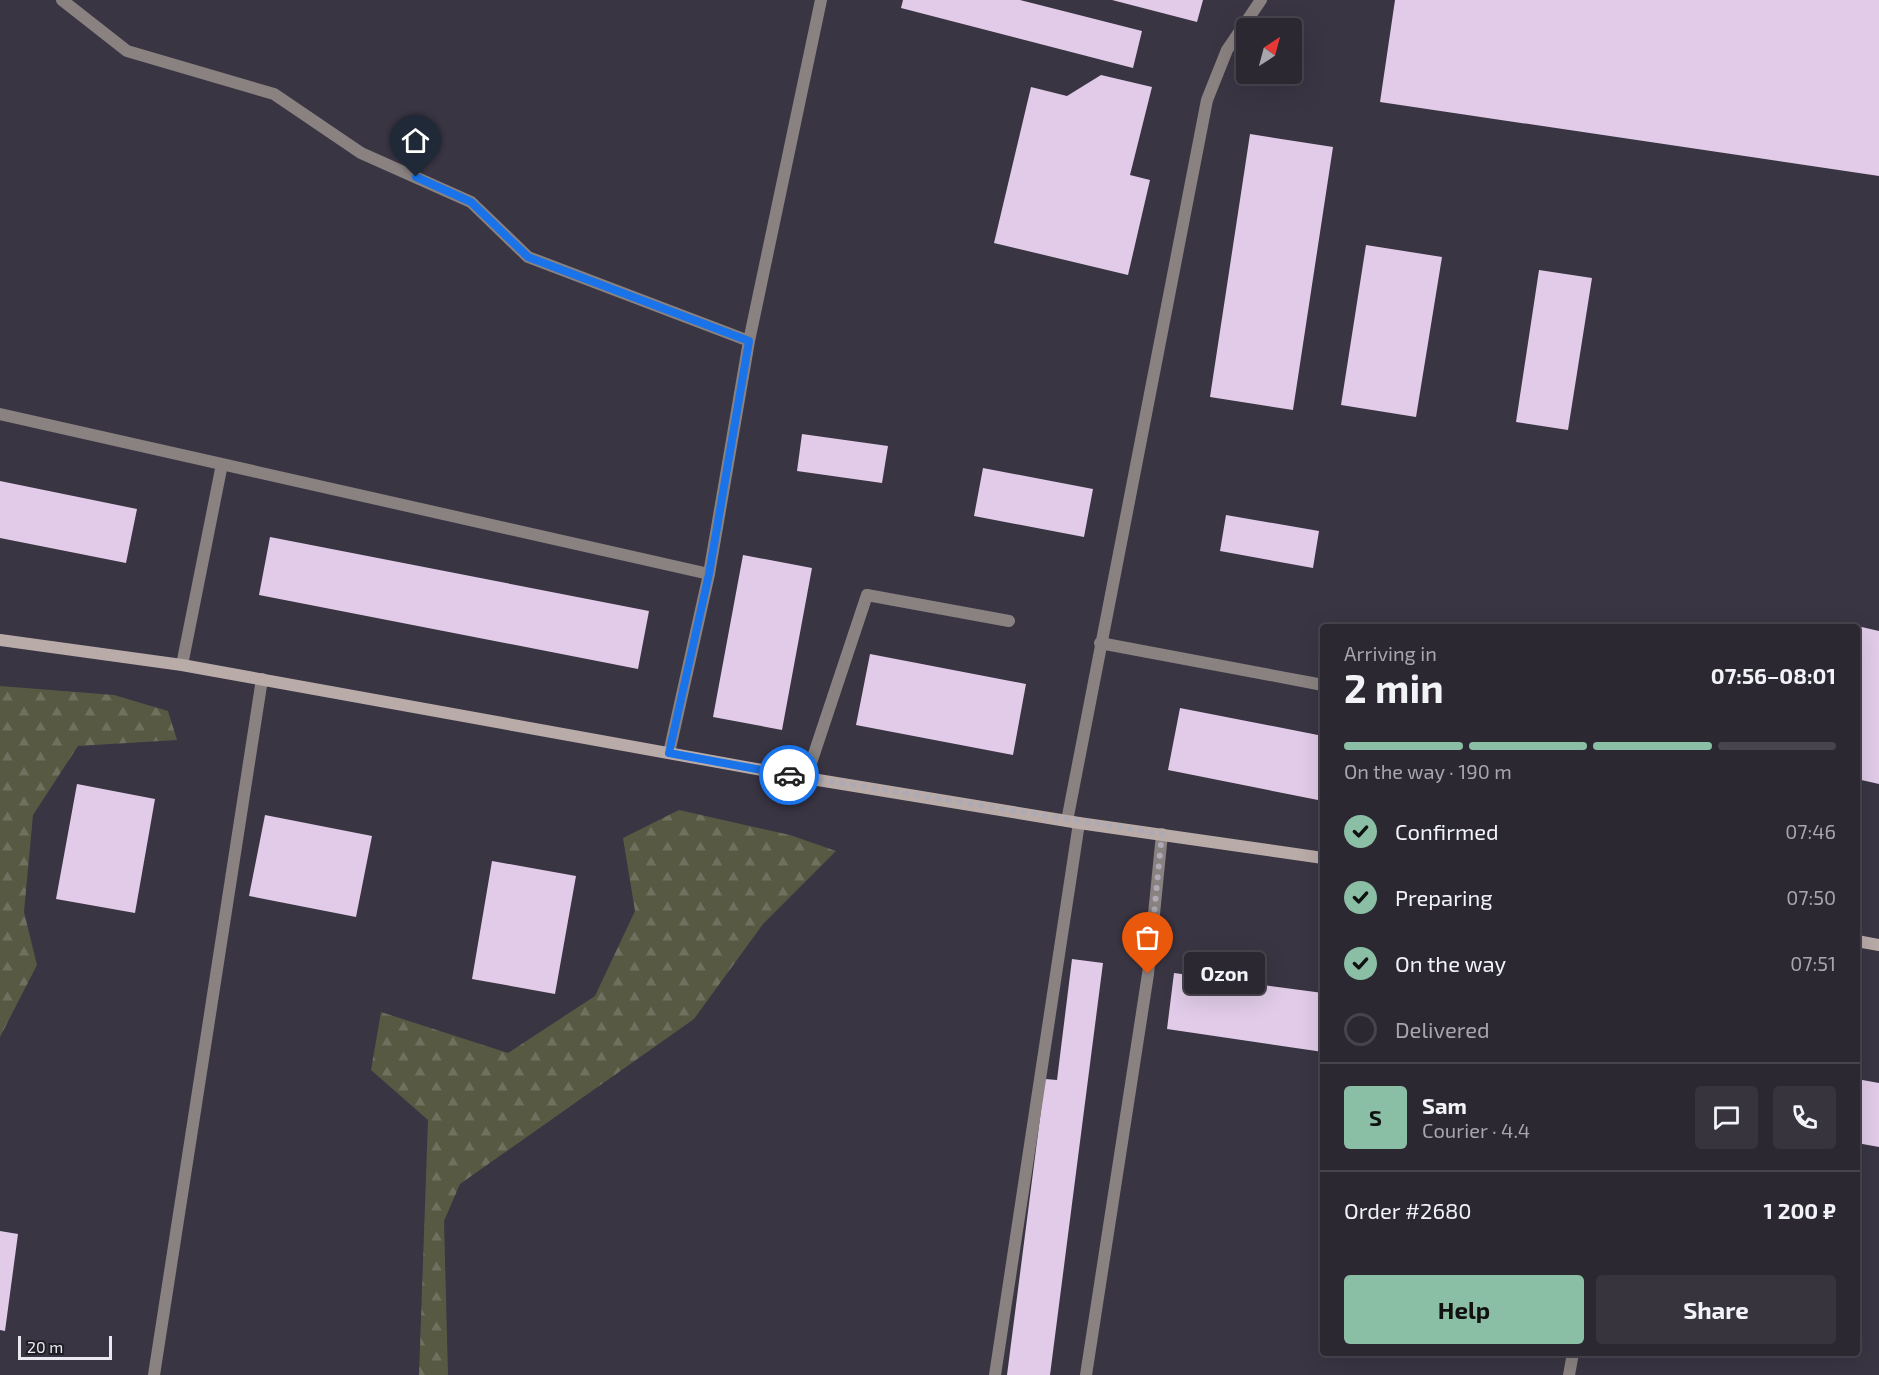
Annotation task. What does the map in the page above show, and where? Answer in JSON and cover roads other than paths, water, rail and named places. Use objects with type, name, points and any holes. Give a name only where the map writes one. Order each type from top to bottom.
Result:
[{"type":"street","points":[[62,0],[127,51],[274,94],[361,153],[471,202],[528,257],[749,341]]},
{"type":"street","points":[[669,753],[709,574],[749,341],[820,0]]},
{"type":"street","points":[[995,1375],[1100,643],[1207,100],[1227,50],[1261,0]]},
{"type":"street","points":[[0,414],[709,574]]},
{"type":"street","points":[[182,665],[222,464]]},
{"type":"street","points":[[806,777],[867,595],[1009,621]]},
{"type":"street","points":[[0,640],[182,665],[669,753],[1073,822],[1320,858]]},
{"type":"street","points":[[1100,643],[1320,684]]},
{"type":"street","points":[[154,1375],[262,680]]},
{"type":"street","points":[[1086,1375],[1148,974],[1162,834]]},
{"type":"street","points":[[1860,942],[1879,945]]},
{"type":"street","points":[[1569,1375],[1572,1356]]},
{"type":"place","name":"Ozon","points":[[1148,974]]}]
